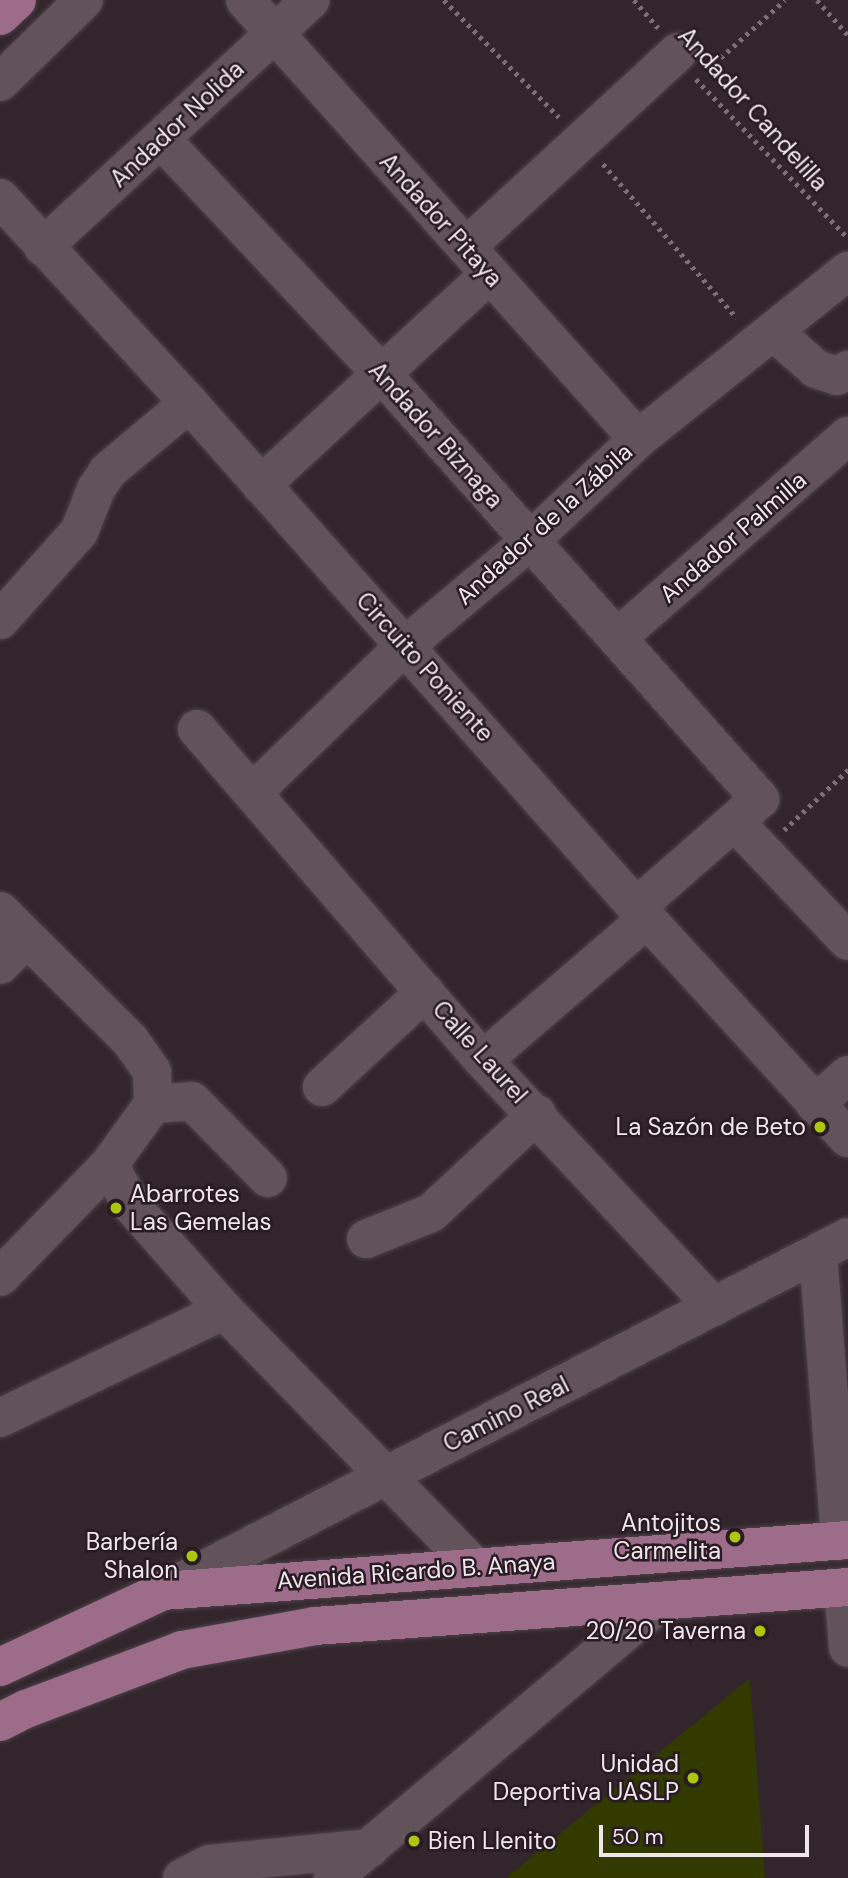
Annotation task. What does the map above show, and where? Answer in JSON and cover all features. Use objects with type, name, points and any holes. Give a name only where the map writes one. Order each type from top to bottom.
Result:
[{"type":"main road","points":[[0,16],[18,0]]},
{"type":"main road","name":"Avenida Ricardo B. Anaya","points":[[1,1664],[163,1591],[844,1540]]},
{"type":"main road","name":"Avenida Ricardo B. Anaya","points":[[0,1722],[26,1709],[182,1650],[316,1626],[846,1587]]},
{"type":"street","points":[[0,24],[50,0]]},
{"type":"street","points":[[0,82],[84,0]]},
{"type":"street","name":"Andador Pitaya","points":[[245,0],[638,439]]},
{"type":"street","name":"Andador Nolida","points":[[43,247],[311,0]]},
{"type":"street","points":[[261,485],[382,373],[478,261],[687,65]]},
{"type":"street","name":"Andador Biznaga","points":[[161,139],[382,373],[617,638],[748,811],[763,850],[845,931]]},
{"type":"street","name":"Circuito Poniente","points":[[0,198],[189,403],[642,913],[848,1138]]},
{"type":"street","name":"Andador de la Zábila","points":[[253,792],[406,645],[531,540],[638,439],[773,331],[845,282]]},
{"type":"street","points":[[773,331],[816,369],[837,376],[848,370]]},
{"type":"street","points":[[0,620],[79,533],[96,489],[108,471],[189,403]]},
{"type":"street","name":"Andador Palmilla","points":[[617,638],[848,436]]},
{"type":"street","name":"Calle Laurel","points":[[197,729],[483,1060],[537,1114],[714,1307]]},
{"type":"street","points":[[483,1060],[748,811]]},
{"type":"street","points":[[0,911],[13,952],[130,1040],[152,1072],[153,1104],[109,1165],[0,1276]]},
{"type":"street","points":[[321,1087],[425,992]]},
{"type":"street","points":[[815,1104],[848,1074]]},
{"type":"street","points":[[153,1104],[192,1101],[268,1178]]},
{"type":"street","points":[[366,1239],[431,1213],[537,1114]]},
{"type":"street","points":[[109,1165],[132,1206],[224,1310],[474,1566]]},
{"type":"street","points":[[833,1245],[844,1540]]},
{"type":"street","name":"Camino Real","points":[[163,1591],[833,1245]]},
{"type":"street","points":[[0,1418],[224,1310]]},
{"type":"street","points":[[846,1587],[848,1648]]},
{"type":"street","points":[[332,1878],[662,1601]]},
{"type":"street","points":[[182,1878],[210,1864],[370,1848]]},
{"type":"path","name":"Andador Candelilla","points":[[634,0],[687,65],[844,237],[848,237]]},
{"type":"path","points":[[687,65],[785,0]]},
{"type":"path","points":[[817,0],[848,35]]},
{"type":"path","points":[[763,850],[848,770]]},
{"type":"green space","name":"Unidad Deportiva UASLP","points":[[750,1678],[765,1878],[506,1878]]},
{"type":"place","name":"La Sazón de Beto","points":[[820,1127]]},
{"type":"place","name":"Abarrotes Las Gemelas","points":[[116,1208]]},
{"type":"place","name":"Antojitos Carmelita","points":[[735,1537]]},
{"type":"place","name":"Barbería Shalon","points":[[192,1556]]},
{"type":"place","name":"20/20 Taverna","points":[[760,1631]]},
{"type":"place","name":"Unidad Deportiva UASLP","points":[[693,1778]]},
{"type":"place","name":"Bien Llenito","points":[[414,1841]]}]
